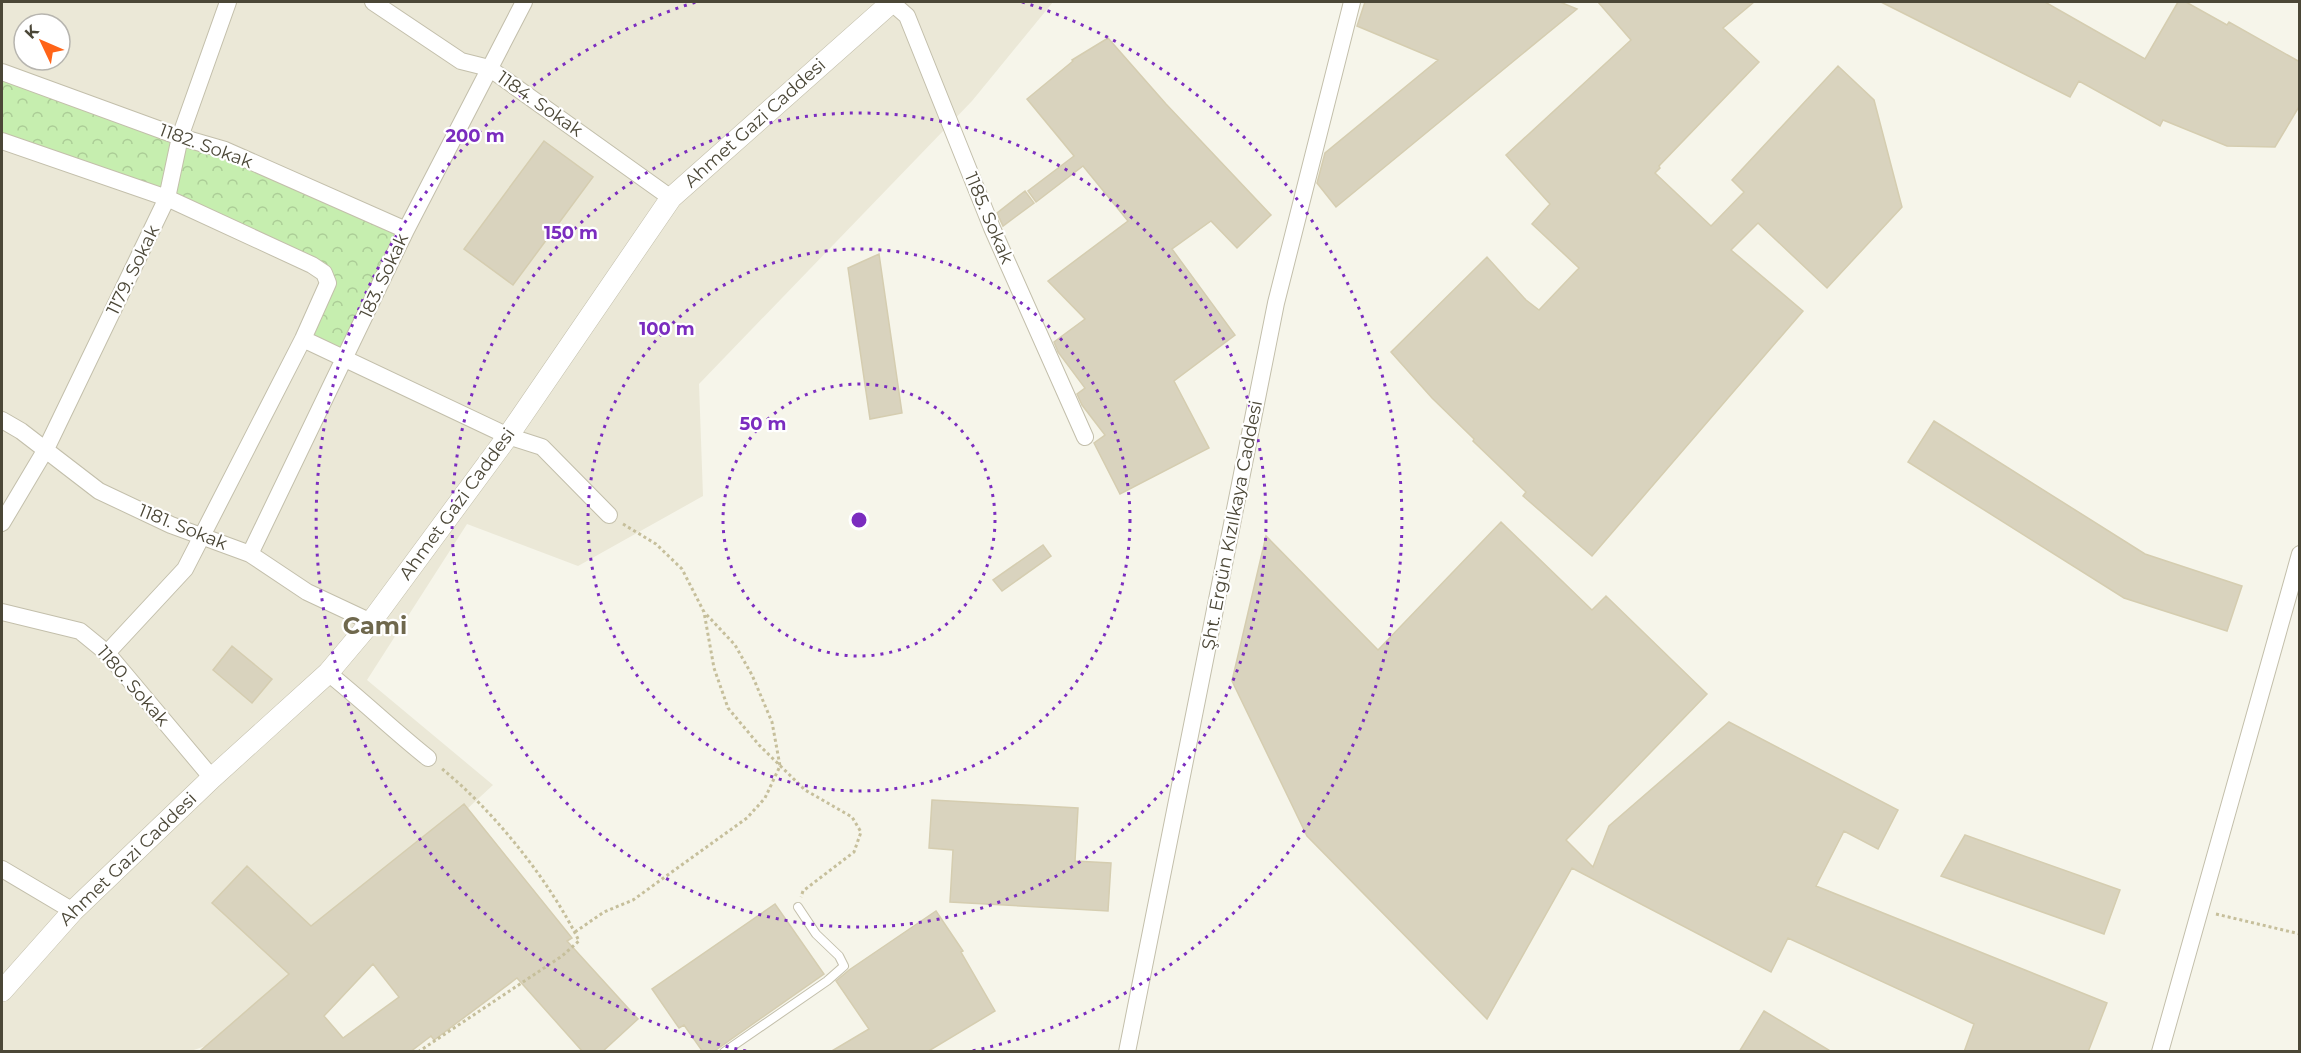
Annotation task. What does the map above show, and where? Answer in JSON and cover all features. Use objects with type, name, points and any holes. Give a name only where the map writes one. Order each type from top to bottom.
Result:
[{"type":"street","name":"1179. Sokak","points":[[2,523],[46,450],[167,198],[180,137],[228,2]]},
{"type":"street","name":"1184. Sokak","points":[[373,2],[461,61],[489,68],[671,198]]},
{"type":"street","name":"183. Sokak","points":[[250,554],[406,230],[524,2]]},
{"type":"street","name":"Ahmet Gazi Caddesi","points":[[2,991],[73,911],[212,778],[328,673],[371,622],[508,436],[671,198],[891,2]]},
{"type":"street","name":"1185. Sokak","points":[[891,2],[907,16],[992,228],[1085,437]]},
{"type":"street","name":"Şht. Ergün Kızılkaya Caddesi","points":[[1127,1052],[1276,303],[1352,2]]},
{"type":"street","name":"1182. Sokak","points":[[2,72],[180,137],[225,150],[406,230]]},
{"type":"street","points":[[2,141],[167,198],[312,265],[324,273],[328,283],[303,339],[185,569],[107,653]]},
{"type":"street","points":[[303,339],[508,436],[542,447],[609,516]]},
{"type":"street","name":"1181. Sokak","points":[[2,420],[21,430],[99,491],[171,525],[250,554],[307,592],[371,622]]},
{"type":"street","points":[[2160,1052],[2300,554]]},
{"type":"street","name":"1180. Sokak","points":[[2,612],[80,631],[107,653],[212,778]]},
{"type":"street","points":[[328,673],[428,758]]},
{"type":"street","points":[[2,869],[73,911]]},
{"type":"lane","points":[[724,1052],[844,966],[839,956],[816,934],[798,907]]},
{"type":"path","points":[[575,932],[604,912],[633,900],[747,818],[765,798],[780,766],[772,722],[752,675],[735,645],[704,612],[682,569],[656,544],[609,516]]},
{"type":"path","points":[[704,612],[714,668],[728,708],[759,745],[805,790],[852,817],[861,832],[854,852],[803,891],[798,907]]},
{"type":"path","points":[[418,1052],[562,956],[579,941],[540,874],[501,828],[455,780],[428,758]]},
{"type":"path","points":[[2199,910],[2300,934]]},
{"type":"shaded area","points":[[2,2],[1053,2],[972,101],[699,384],[703,496],[578,566],[467,524],[367,680],[493,785],[214,1043],[188,1052],[2,1052]]},
{"type":"green space","points":[[2,72],[180,137],[406,230],[345,360],[303,339],[328,283],[312,265],[2,141]]},
{"type":"building","points":[[1365,2],[1560,2],[1577,9],[1336,207],[1317,183],[1325,153],[1438,60],[1357,26]]},
{"type":"building","points":[[1598,2],[1754,2],[1723,28],[1759,62],[1659,166],[1660,168],[1655,173],[1711,226],[1744,192],[1732,180],[1838,66],[1874,100],[1902,207],[1827,288],[1758,223],[1731,250],[1803,311],[1592,556],[1523,496],[1526,492],[1473,441],[1474,439],[1432,398],[1391,352],[1487,257],[1526,300],[1539,310],[1579,268],[1532,224],[1550,204],[1506,155],[1631,40]]},
{"type":"building","points":[[1881,2],[2045,2],[2145,59],[2178,2],[2186,2],[2227,25],[2229,22],[2300,62],[2300,105],[2275,147],[2227,146],[2163,120],[2160,126],[2079,81],[2070,97]]},
{"type":"building","points":[[1108,38],[1166,104],[1271,215],[1237,248],[1211,221],[1172,249],[1235,335],[1174,381],[1209,448],[1120,494],[1094,443],[1105,435],[1082,405],[1077,394],[1085,388],[1058,352],[1054,342],[1085,319],[1048,281],[1128,221],[1083,166],[1036,202],[1028,191],[1074,156],[1027,99],[1072,60]]},
{"type":"building","points":[[544,141],[593,177],[513,285],[464,249]]},
{"type":"building","points":[[1025,191],[1034,203],[1003,226],[997,213]]},
{"type":"building","points":[[879,254],[902,413],[870,419],[848,268]]},
{"type":"building","points":[[1934,421],[2145,554],[2242,586],[2227,631],[2124,598],[1908,462]]},
{"type":"building","points":[[1501,522],[1592,610],[1606,596],[1707,694],[1566,840],[1593,867],[1609,826],[1729,722],[1898,810],[1878,849],[1844,831],[1816,886],[2107,1003],[2088,1052],[1964,1052],[1974,1024],[1788,938],[1771,972],[1572,868],[1487,1019],[1307,836],[1232,681],[1266,536],[1378,650]]},
{"type":"building","points":[[1043,545],[1051,556],[1002,591],[993,580]]},
{"type":"building","points":[[232,646],[272,679],[252,703],[213,670]]},
{"type":"building","points":[[932,800],[1078,808],[1075,861],[1111,863],[1108,911],[950,902],[953,850],[929,848]]},
{"type":"building","points":[[464,804],[572,938],[567,941],[638,1019],[602,1052],[583,1052],[517,978],[434,1040],[431,1036],[410,1052],[199,1052],[289,974],[212,903],[247,866],[311,926]],"holes":[[[373,964],[399,997],[343,1038],[324,1016]]]},
{"type":"building","points":[[1965,835],[2120,890],[2104,934],[1941,876]]},
{"type":"building","points":[[775,904],[824,974],[713,1052],[703,1052],[684,1025],[679,1028],[652,989]]},
{"type":"building","points":[[936,911],[963,951],[961,952],[995,1011],[927,1052],[830,1052],[869,1029],[836,981]]},
{"type":"building","points":[[1764,1011],[1832,1052],[1739,1052]]},
{"type":"district","name":"Cami","points":[[375,626]]}]
